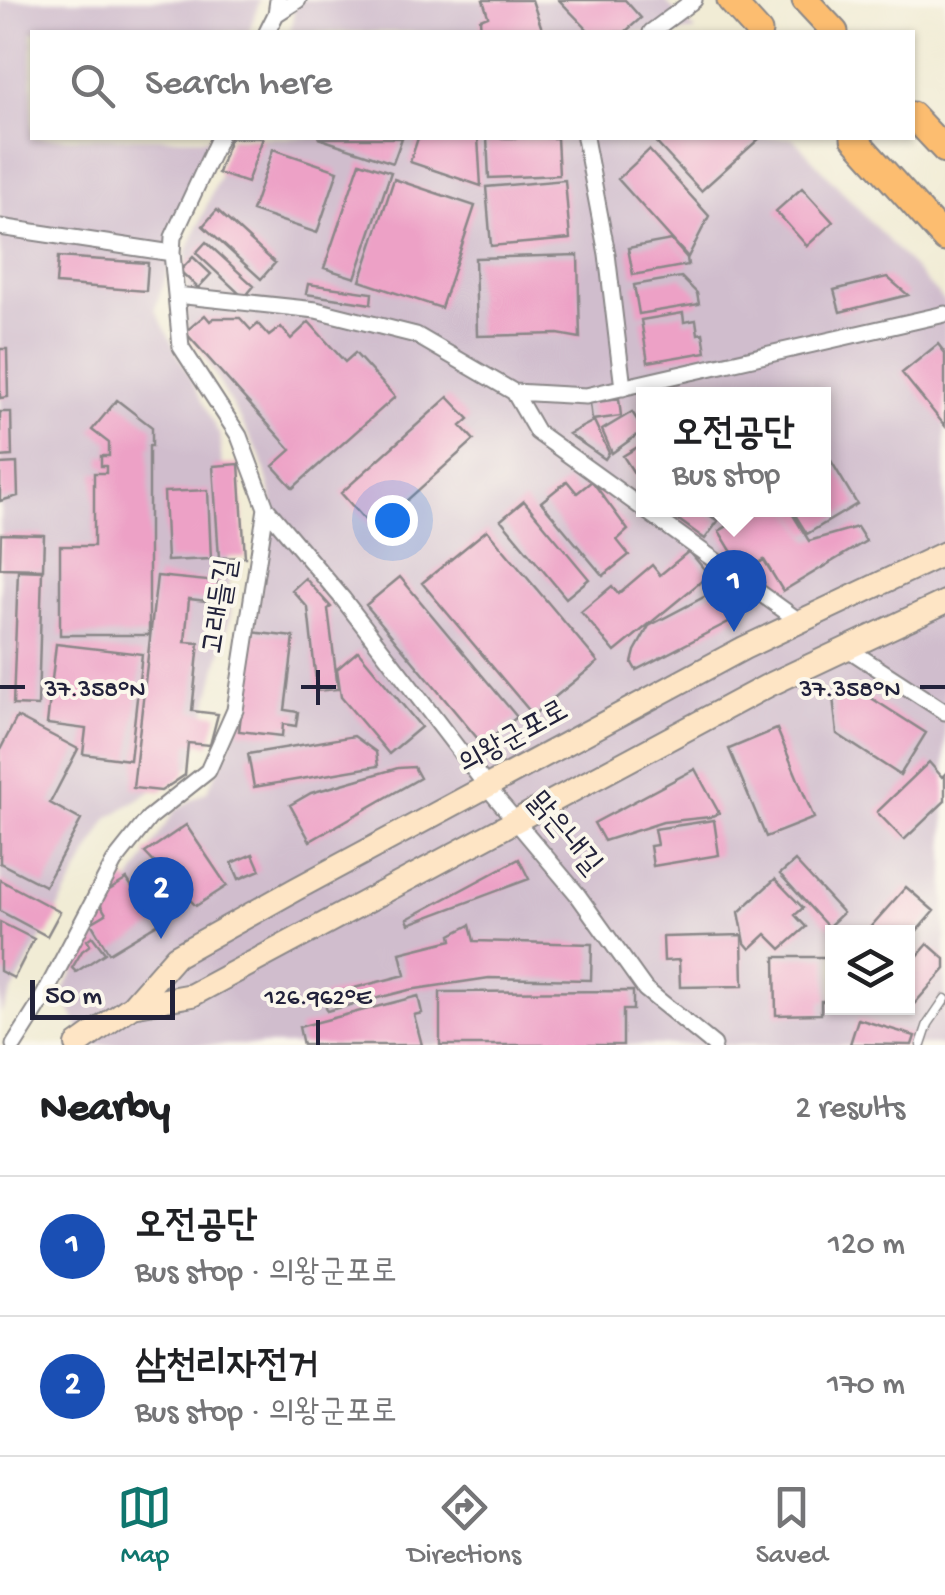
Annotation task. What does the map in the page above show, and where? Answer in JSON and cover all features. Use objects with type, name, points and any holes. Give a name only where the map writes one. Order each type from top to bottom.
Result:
[{"type":"main road","points":[[730,0],[757,30]]},
{"type":"main road","points":[[805,0],[833,30]]},
{"type":"main road","points":[[915,118],[945,150]]},
{"type":"main road","points":[[856,140],[945,239]]},
{"type":"street","points":[[277,7],[298,0]]},
{"type":"street","points":[[654,30],[694,0]]},
{"type":"street","name":"고래들길","points":[[14,1045],[114,862],[150,818],[208,772],[235,710],[266,508],[239,436],[181,347],[172,252],[173,237],[218,140]]},
{"type":"street","points":[[586,140],[607,254],[623,388]]},
{"type":"street","points":[[0,227],[172,252]]},
{"type":"street","points":[[176,295],[316,310],[416,334],[514,392],[586,396],[945,314]]},
{"type":"street","points":[[514,392],[536,432],[636,504]]},
{"type":"street","name":"맑은내길","points":[[266,508],[577,894],[645,989],[714,1045]]},
{"type":"street","points":[[654,517],[799,622]]},
{"type":"street","name":"의왕군포로","points":[[78,1045],[132,1006],[176,956],[296,888],[799,622],[945,553]]},
{"type":"street","name":"의왕군포로","points":[[132,1006],[192,995],[845,647],[945,602]]},
{"type":"street","points":[[845,647],[945,712]]},
{"type":"lane","points":[[921,1045],[928,1024],[945,999]]},
{"type":"shaded area","points":[[0,0],[260,0],[250,30],[30,30],[30,140],[212,140],[155,309],[220,436],[231,612],[192,766],[108,818],[0,1014]]},
{"type":"shaded area","points":[[296,0],[664,0],[694,30],[290,30]]},
{"type":"shaded area","points":[[235,140],[795,140],[945,302],[945,1045],[88,1045],[61,993],[175,810],[207,791],[230,745],[263,578],[273,504],[262,459],[186,323],[186,253]]},
{"type":"building","points":[[483,0],[532,0],[542,30],[481,30],[480,19],[488,16]]},
{"type":"building","points":[[559,0],[625,0],[641,18],[627,30],[588,30]]},
{"type":"building","points":[[229,140],[262,140],[247,183],[218,173]]},
{"type":"building","points":[[324,140],[401,140],[393,163]]},
{"type":"building","points":[[417,140],[478,140],[481,186],[410,162]]},
{"type":"building","points":[[487,140],[557,140],[559,175],[489,178]]},
{"type":"building","points":[[654,140],[758,140],[701,191]]},
{"type":"building","points":[[273,149],[338,171],[317,233],[252,211]]},
{"type":"building","points":[[649,150],[709,216],[688,257],[618,179]]},
{"type":"building","points":[[360,162],[391,172],[355,278],[324,268]]},
{"type":"building","points":[[394,179],[475,206],[441,308],[360,281]]},
{"type":"building","points":[[565,180],[570,239],[491,246],[486,187]]},
{"type":"building","points":[[802,188],[833,222],[807,246],[776,211]]},
{"type":"building","points":[[217,210],[275,263],[261,279],[203,226]]},
{"type":"building","points":[[671,240],[687,258],[688,265],[633,275],[628,248]]},
{"type":"building","points":[[206,242],[254,286],[244,298],[196,253]]},
{"type":"building","points":[[578,255],[580,338],[558,334],[477,336],[475,258]]},
{"type":"building","points":[[58,257],[148,263],[146,291],[56,284]]},
{"type":"building","points":[[193,257],[211,274],[198,288],[180,271]]},
{"type":"building","points":[[681,277],[697,293],[699,304],[639,314],[634,285]]},
{"type":"building","points":[[887,277],[908,295],[840,312],[834,290]]},
{"type":"building","points":[[308,284],[372,293],[371,304],[306,294]]},
{"type":"building","points":[[683,313],[684,322],[696,320],[706,352],[648,362],[641,320]]},
{"type":"building","points":[[205,315],[210,321],[240,318],[251,330],[258,324],[269,336],[281,327],[291,339],[309,322],[345,362],[355,353],[395,397],[293,488],[273,466],[291,450],[185,332]]},
{"type":"building","points":[[938,344],[945,353],[945,426],[902,373]]},
{"type":"building","points":[[0,349],[7,349],[8,397],[0,398]]},
{"type":"building","points":[[448,397],[469,419],[461,426],[474,440],[374,530],[341,493]]},
{"type":"building","points":[[619,399],[621,416],[592,420],[590,403]]},
{"type":"building","points":[[117,400],[152,427],[149,635],[60,635],[60,546],[94,546],[94,473],[106,473],[101,456],[109,456],[109,443],[92,430]]},
{"type":"building","points":[[0,412],[11,412],[12,456],[0,457]]},
{"type":"building","points":[[632,412],[636,418],[636,436],[612,453],[602,430]]},
{"type":"building","points":[[594,421],[609,453],[605,459],[569,434]]},
{"type":"building","points":[[636,448],[636,476],[623,456]]},
{"type":"building","points":[[831,461],[857,504],[807,534],[796,517],[831,517]]},
{"type":"building","points":[[17,463],[18,496],[0,501],[0,464]]},
{"type":"building","points":[[239,464],[245,557],[219,558],[213,466]]},
{"type":"building","points":[[567,481],[577,493],[592,481],[628,530],[617,540],[629,555],[603,576],[541,502]]},
{"type":"building","points":[[208,490],[211,559],[167,561],[164,492]]},
{"type":"building","points":[[524,501],[589,579],[566,598],[501,520]]},
{"type":"building","points":[[675,517],[712,517],[718,521],[705,539]]},
{"type":"building","points":[[743,517],[794,517],[809,541],[857,527],[866,541],[783,591],[764,560],[744,572],[719,531]]},
{"type":"building","points":[[487,530],[598,662],[533,715],[422,583]]},
{"type":"building","points":[[1,534],[44,535],[43,569],[0,568]]},
{"type":"building","points":[[689,551],[709,575],[615,652],[581,612],[612,586],[618,594],[652,565],[660,575]]},
{"type":"building","points":[[18,570],[42,571],[38,706],[13,705]]},
{"type":"building","points":[[157,576],[218,582],[216,602],[189,599],[185,642],[199,643],[192,711],[218,714],[210,745],[188,743],[185,775],[161,791],[133,788]]},
{"type":"building","points":[[400,577],[517,717],[483,745],[366,605]]},
{"type":"building","points":[[305,578],[331,607],[328,609],[338,689],[317,691],[308,608],[292,590]]},
{"type":"building","points":[[725,586],[740,616],[636,670],[632,663],[635,651],[649,626]]},
{"type":"building","points":[[251,632],[294,637],[285,710],[298,712],[296,726],[283,724],[282,736],[239,731]]},
{"type":"building","points":[[56,644],[142,654],[130,760],[83,754],[86,729],[47,724]]},
{"type":"building","points":[[358,651],[421,727],[389,754],[341,697],[337,669]]},
{"type":"building","points":[[854,687],[926,733],[900,775],[837,734],[833,697]]},
{"type":"building","points":[[17,717],[78,749],[50,803],[81,820],[45,886],[0,863],[0,750]]},
{"type":"building","points":[[777,729],[814,818],[766,837],[729,749]]},
{"type":"building","points":[[354,736],[376,752],[378,766],[254,787],[248,754]]},
{"type":"building","points":[[929,762],[942,777],[945,774],[945,801],[904,840],[877,812]]},
{"type":"building","points":[[414,767],[420,778],[310,841],[290,805],[311,793]]},
{"type":"building","points":[[695,769],[719,813],[663,822],[604,841],[594,823]]},
{"type":"building","points":[[714,820],[719,855],[653,866],[650,846],[657,845],[654,829]]},
{"type":"building","points":[[186,825],[227,886],[196,906],[145,853]]},
{"type":"building","points":[[253,854],[260,870],[239,879],[232,863]]},
{"type":"building","points":[[519,859],[529,879],[409,924],[407,919]]},
{"type":"building","points":[[795,861],[843,913],[826,925],[780,874]]},
{"type":"building","points":[[127,879],[137,895],[148,889],[177,912],[109,953],[91,923],[106,914],[99,902],[103,894]]},
{"type":"building","points":[[775,879],[803,908],[795,915],[806,927],[781,949],[766,934],[750,949],[745,943],[739,912]]},
{"type":"building","points":[[0,880],[60,912],[47,936],[0,911]]},
{"type":"building","points":[[906,887],[934,911],[915,933],[915,925],[872,925]]},
{"type":"building","points":[[0,922],[34,939],[14,978],[0,971]]},
{"type":"building","points":[[470,925],[474,941],[592,944],[591,980],[489,978],[409,990],[327,1011],[323,996],[405,975],[400,953],[452,940],[451,935]]},
{"type":"building","points":[[742,935],[743,986],[680,987],[679,960],[664,961],[663,937]]},
{"type":"building","points":[[92,936],[105,953],[76,972],[72,968],[90,945],[87,940]]},
{"type":"building","points":[[928,944],[945,959],[945,969],[915,1003],[915,959]]},
{"type":"building","points":[[775,957],[825,957],[825,1001],[821,1001],[821,1014],[776,1015]]},
{"type":"building","points":[[633,991],[633,1010],[623,1010],[623,1045],[440,1045],[440,992]]},
{"type":"building","points":[[418,996],[422,1013],[414,1015],[422,1045],[303,1045],[299,1027]]},
{"type":"building","points":[[858,1019],[915,1036],[912,1045],[850,1044]]},
{"type":"place","name":"오전공단","points":[[734,632]]},
{"type":"place","name":"삼천리자전거","points":[[161,939]]}]
